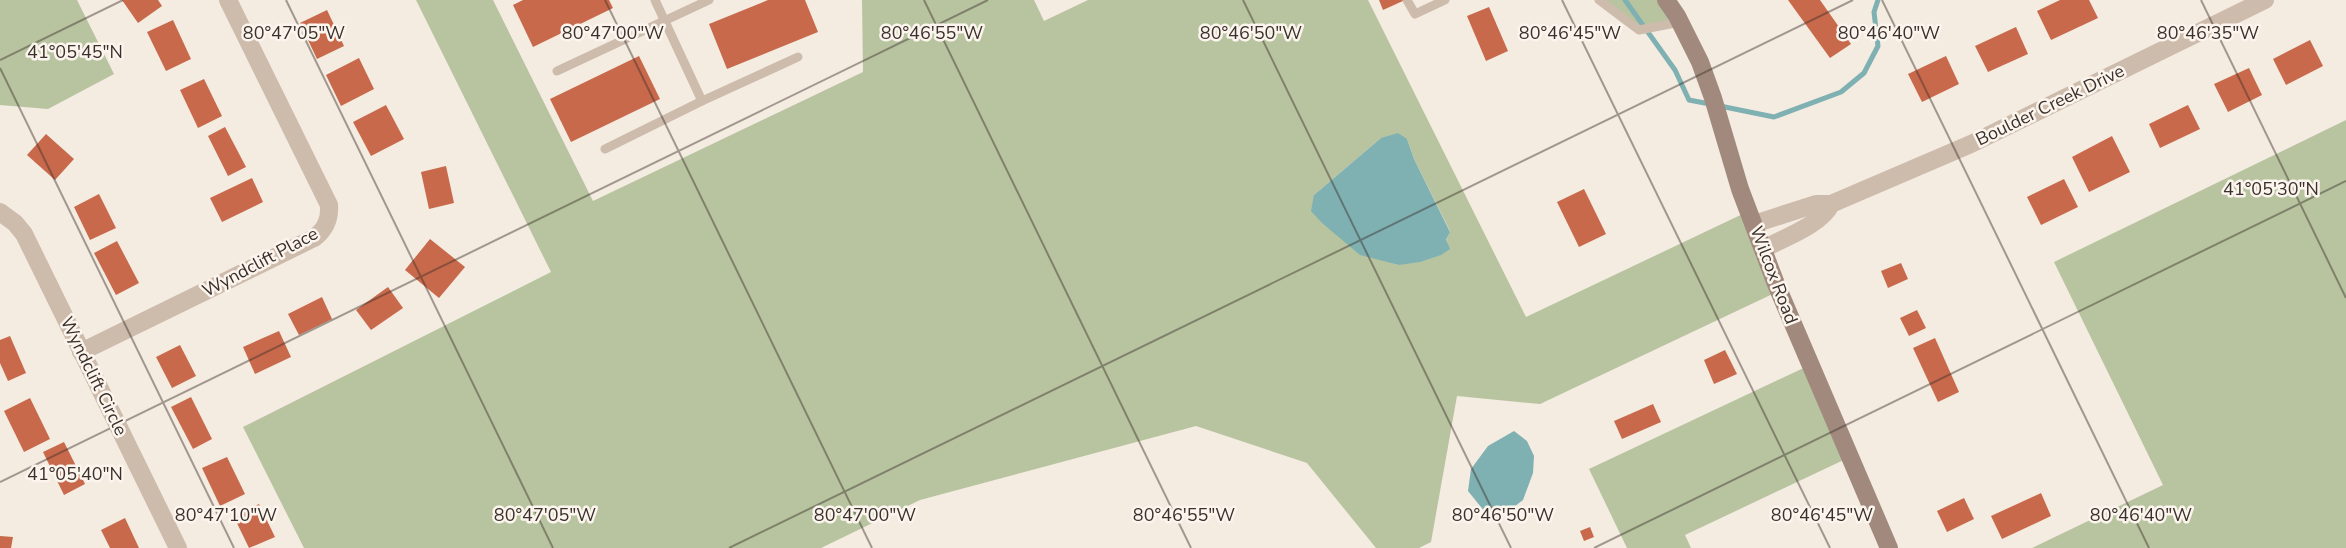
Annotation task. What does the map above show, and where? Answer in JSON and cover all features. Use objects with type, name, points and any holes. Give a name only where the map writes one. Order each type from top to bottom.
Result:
[{"type":"street","name":"Wyndclift Place","points":[[81,352],[314,238],[322,233],[327,224],[329,205],[228,0]]},
{"type":"street","name":"Wilcox Road","points":[[1666,0],[1700,62],[1740,189],[1785,307],[1889,548]]},
{"type":"street","name":"Boulder Creek Drive","points":[[1754,224],[1816,204],[1831,204],[1971,144],[2265,0]]},
{"type":"street","name":"Boulder Creek Drive","points":[[1763,249],[1816,220],[1825,214],[1831,204]]},
{"type":"street","name":"Wyndclift Circle","points":[[0,212],[24,234],[178,548]]},
{"type":"lane","points":[[655,0],[702,101]]},
{"type":"lane","points":[[557,71],[709,0]]},
{"type":"lane","points":[[1407,0],[1415,14],[1444,0]]},
{"type":"lane","points":[[1598,0],[1639,30],[1680,22]]},
{"type":"lane","points":[[605,149],[798,57]]},
{"type":"green space","points":[[0,0],[77,0],[114,74],[48,109],[0,105]]},
{"type":"green space","points":[[416,0],[493,0],[593,201],[863,72],[862,0],[1034,0],[1044,21],[1088,0],[1368,0],[1526,317],[1749,211],[1779,291],[1540,404],[1457,396],[1431,542],[1419,548],[1376,548],[1307,463],[1196,426],[920,500],[821,548],[304,548],[243,427],[551,272]],"holes":[[[1381,138],[1407,139],[1414,159],[1450,231],[1446,241],[1399,265],[1383,260],[1314,195]]]},
{"type":"green space","points":[[1599,0],[1666,0],[1680,22],[1639,30]]},
{"type":"green space","points":[[2346,120],[2346,548],[2032,548],[2163,485],[2054,262]]},
{"type":"green space","points":[[1810,365],[1850,457],[1685,535],[1691,548],[1627,548],[1589,469]]},
{"type":"water","points":[[1398,133],[1407,139],[1450,232],[1446,240],[1450,249],[1441,255],[1399,265],[1360,255],[1311,211],[1314,195],[1381,138]]},
{"type":"water","points":[[1514,431],[1527,441],[1534,456],[1533,473],[1523,500],[1502,516],[1485,512],[1468,491],[1471,469],[1488,446]]},
{"type":"building","points":[[122,0],[158,0],[162,6],[138,23]]},
{"type":"building","points":[[523,0],[609,0],[613,8],[533,47],[513,5]]},
{"type":"building","points":[[768,0],[805,0],[818,32],[727,69],[709,24]]},
{"type":"building","points":[[1379,0],[1405,0],[1383,10]]},
{"type":"building","points":[[1788,0],[1820,0],[1851,44],[1830,58]]},
{"type":"building","points":[[2060,0],[2089,0],[2098,18],[2051,40],[2037,11]]},
{"type":"building","points":[[1489,7],[1508,51],[1486,61],[1467,16]]},
{"type":"building","points":[[327,10],[344,46],[317,59],[300,23]]},
{"type":"building","points":[[173,20],[191,59],[166,71],[147,32]]},
{"type":"building","points":[[2016,27],[2028,54],[1988,72],[1975,46]]},
{"type":"building","points":[[2310,40],[2323,66],[2286,85],[2273,59]]},
{"type":"building","points":[[639,56],[660,99],[571,142],[550,99]]},
{"type":"building","points":[[1946,56],[1959,84],[1922,102],[1908,74]]},
{"type":"building","points":[[359,58],[374,89],[341,106],[326,75]]},
{"type":"building","points":[[2249,68],[2262,95],[2228,112],[2214,84]]},
{"type":"building","points":[[204,79],[222,116],[198,128],[180,90]]},
{"type":"building","points":[[386,105],[404,139],[371,156],[353,122]]},
{"type":"building","points":[[2188,105],[2200,129],[2160,148],[2149,124]]},
{"type":"building","points":[[225,127],[246,167],[228,176],[208,136]]},
{"type":"building","points":[[46,134],[74,159],[55,180],[27,155]]},
{"type":"building","points":[[2112,136],[2130,172],[2089,192],[2072,157]]},
{"type":"building","points":[[446,166],[454,203],[429,209],[421,172]]},
{"type":"building","points":[[252,178],[263,202],[222,222],[210,198]]},
{"type":"building","points":[[2064,179],[2078,207],[2041,225],[2027,197]]},
{"type":"building","points":[[1584,189],[1606,234],[1579,247],[1557,202]]},
{"type":"building","points":[[99,194],[116,228],[90,240],[74,207]]},
{"type":"building","points":[[430,239],[465,267],[439,298],[405,270]]},
{"type":"building","points":[[117,241],[139,283],[116,295],[94,253]]},
{"type":"building","points":[[1901,263],[1908,279],[1888,288],[1881,271]]},
{"type":"building","points":[[388,287],[403,308],[371,330],[356,310]]},
{"type":"building","points":[[322,297],[332,319],[299,335],[288,314]]},
{"type":"building","points":[[1917,310],[1926,328],[1909,336],[1900,318]]},
{"type":"building","points":[[279,331],[291,357],[255,374],[243,347]]},
{"type":"building","points":[[10,336],[26,373],[8,381],[0,363],[0,340]]},
{"type":"building","points":[[1935,338],[1959,392],[1938,402],[1913,348]]},
{"type":"building","points":[[180,345],[196,376],[172,388],[156,357]]},
{"type":"building","points":[[1725,350],[1737,374],[1714,384],[1704,360]]},
{"type":"building","points":[[191,397],[212,439],[193,449],[171,407]]},
{"type":"building","points":[[30,398],[50,439],[24,452],[4,411]]},
{"type":"building","points":[[1653,404],[1661,422],[1622,439],[1614,421]]},
{"type":"building","points":[[64,442],[85,484],[64,495],[43,452]]},
{"type":"building","points":[[227,457],[245,494],[220,506],[202,468]]},
{"type":"building","points":[[2041,493],[2051,516],[2002,539],[1991,516]]},
{"type":"building","points":[[1964,498],[1974,519],[1947,532],[1937,511]]},
{"type":"building","points":[[259,504],[275,537],[249,548],[234,517]]},
{"type":"building","points":[[125,518],[139,548],[110,548],[101,530]]},
{"type":"building","points":[[1590,527],[1594,537],[1584,541],[1580,531]]},
{"type":"building","points":[[0,536],[13,537],[11,548],[0,548]]},
{"type":"waterway","points":[[1625,0],[1675,70],[1689,100],[1710,104]]},
{"type":"waterway","points":[[1720,106],[1774,117],[1841,92],[1864,73],[1878,46],[1874,12],[1878,0]]}]
